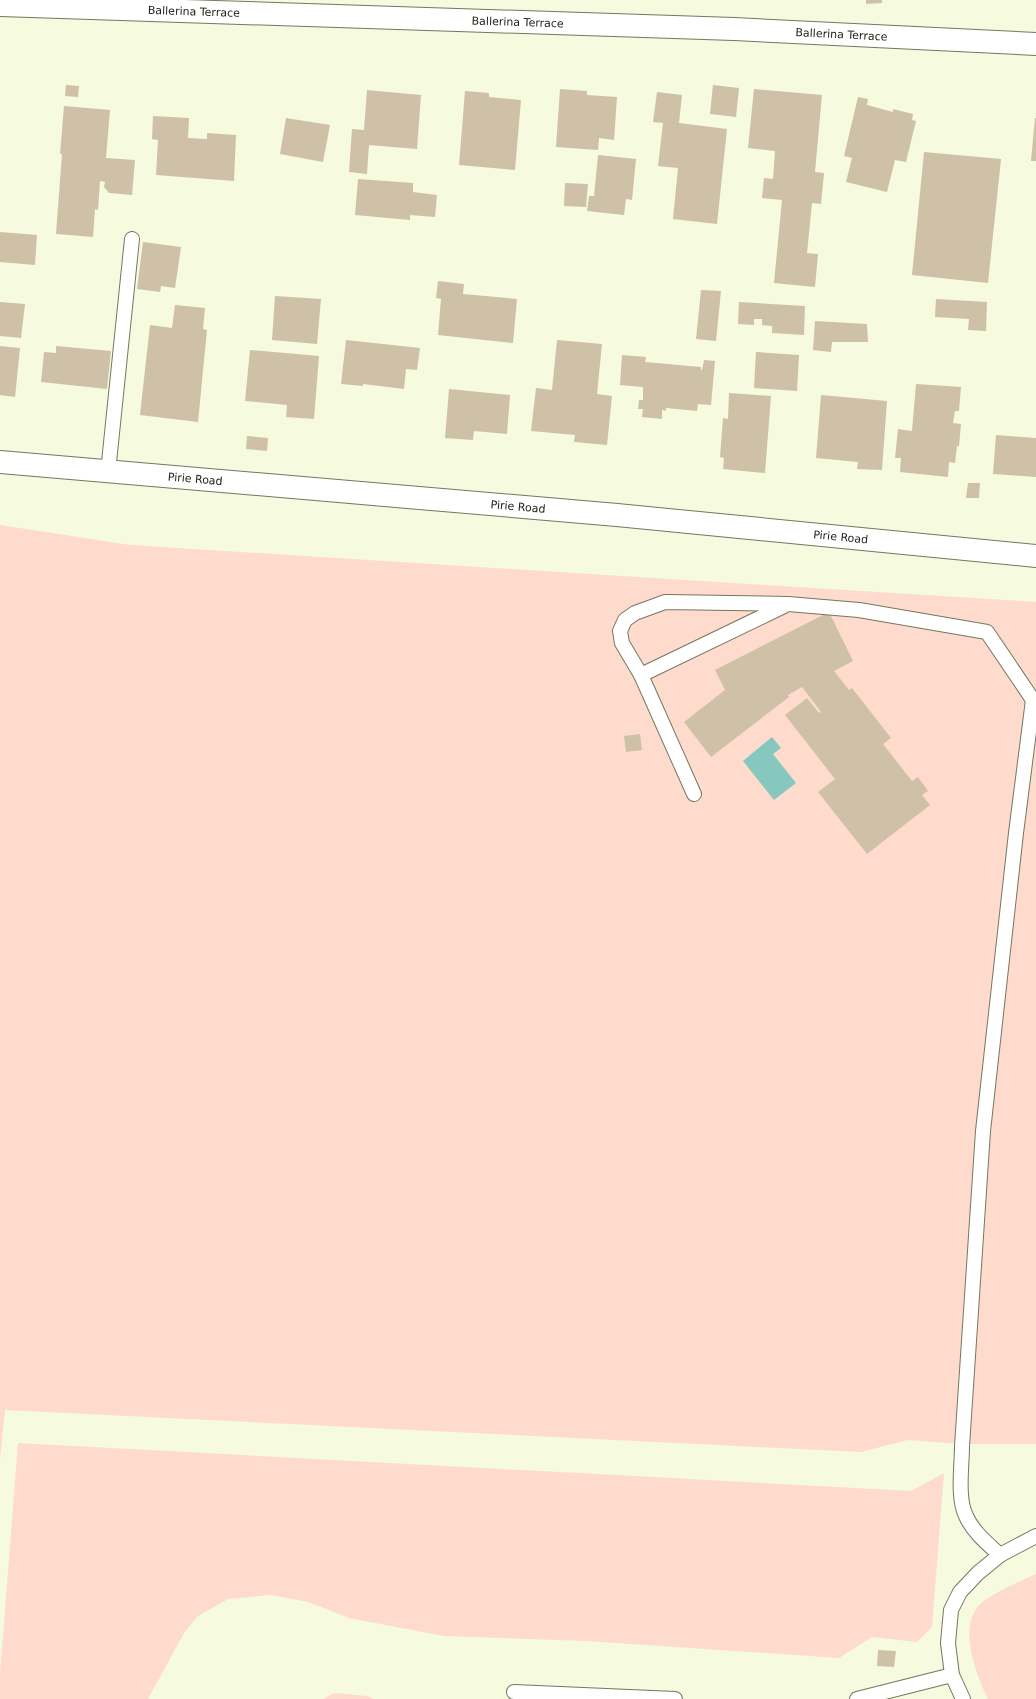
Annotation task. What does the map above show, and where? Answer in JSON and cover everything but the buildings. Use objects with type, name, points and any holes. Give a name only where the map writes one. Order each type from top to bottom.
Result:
[{"type":"street","name":"Ballerina Terrace","points":[[0,5],[74,4],[726,29],[1036,44]]},
{"type":"street","name":"Pirie Road","points":[[0,462],[617,515],[1036,556]]},
{"type":"lane","points":[[108,472],[132,239]]},
{"type":"lane","points":[[694,794],[641,675],[622,643],[620,632],[625,620],[634,613],[665,602],[788,604],[859,610],[987,632],[1035,700],[1016,833],[983,1131],[962,1446],[961,1494],[965,1516],[976,1532],[1000,1555]]},
{"type":"lane","points":[[641,675],[788,604]]},
{"type":"lane","points":[[963,1699],[952,1675],[948,1643],[951,1610],[960,1592],[978,1573],[1000,1555],[1036,1536]]},
{"type":"lane","points":[[857,1699],[952,1675]]},
{"type":"lane","points":[[514,1692],[675,1699]]},
{"type":"shaded area","points":[[0,525],[130,545],[1036,602],[1036,1444],[962,1444],[908,1440],[861,1452],[5,1410],[0,1459]]},
{"type":"shaded area","points":[[18,1443],[911,1491],[944,1473],[932,1627],[917,1642],[872,1637],[839,1658],[586,1641],[444,1636],[349,1618],[308,1602],[271,1595],[228,1599],[198,1616],[184,1633],[148,1699],[0,1699],[0,1674]]},
{"type":"shaded area","points":[[1036,1574],[1036,1699],[988,1699],[974,1663],[969,1635],[975,1610],[989,1597]]},
{"type":"shaded area","points":[[334,1693],[367,1696],[374,1699],[324,1699]]},
{"type":"water","points":[[772,737],[781,748],[773,754],[796,783],[774,800],[743,761]]}]
